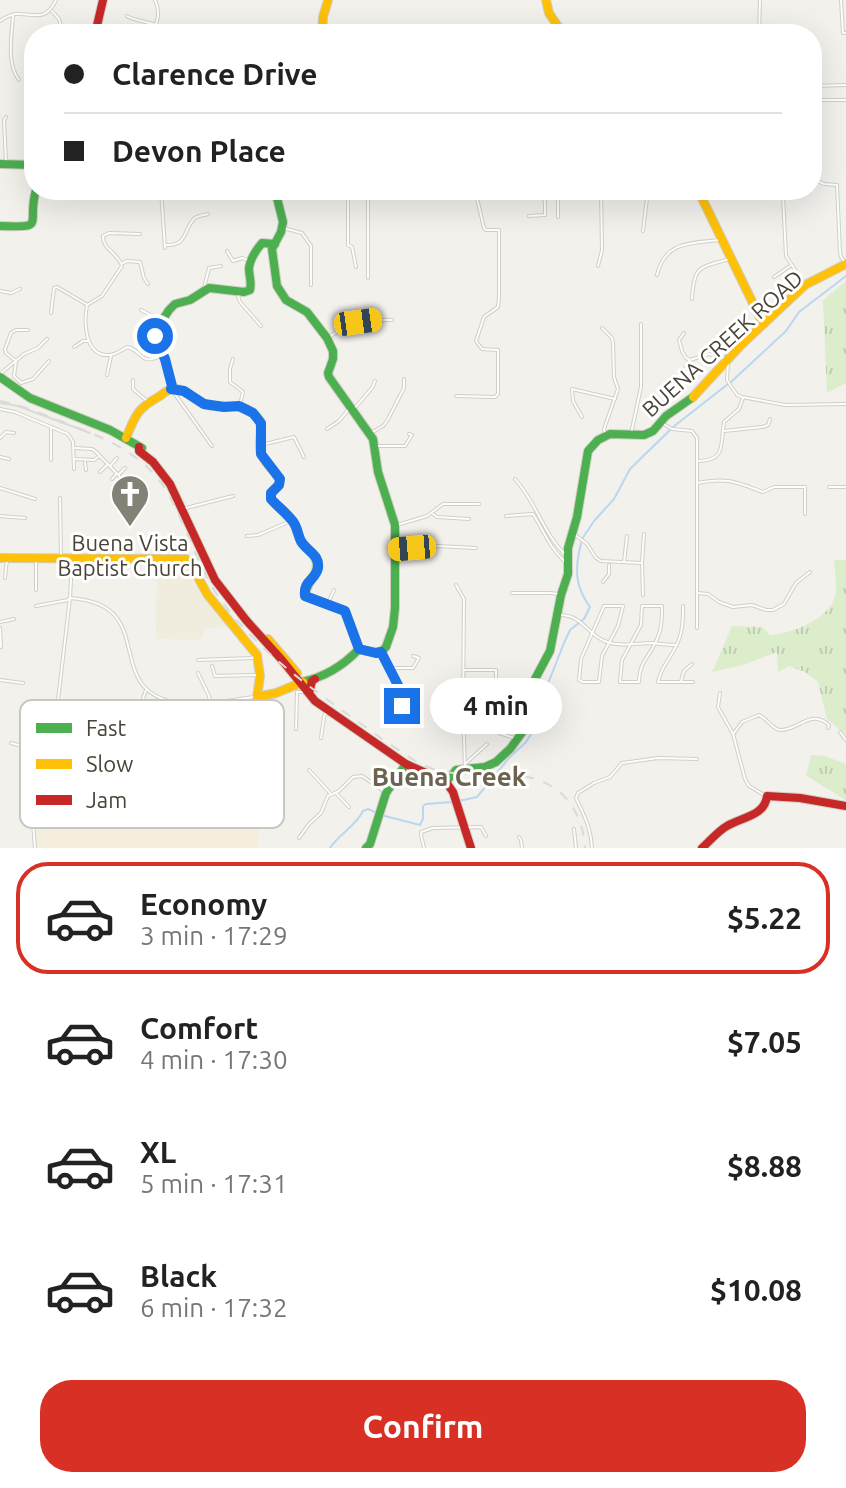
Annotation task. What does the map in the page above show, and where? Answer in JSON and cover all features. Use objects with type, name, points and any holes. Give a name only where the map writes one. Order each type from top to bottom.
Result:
[{"type":"main road","points":[[97,24],[103,0]]},
{"type":"main road","points":[[323,24],[328,0]]},
{"type":"main road","points":[[546,0],[549,13],[557,24]]},
{"type":"main road","points":[[3,164],[24,165]]},
{"type":"main road","points":[[0,226],[28,227],[32,224],[33,200]]},
{"type":"main road","points":[[278,200],[282,228],[272,255],[277,286],[290,303],[307,312],[327,338],[333,351],[329,377],[375,446],[378,472],[395,525],[395,622],[386,647],[381,652],[359,649]]},
{"type":"main road","points":[[703,200],[763,324]]},
{"type":"main road","points":[[171,389],[155,336],[169,310],[204,290],[248,291],[253,284],[251,262],[260,243],[275,244]]},
{"type":"main road","name":"BUENA CREEK ROAD","points":[[605,436],[617,433],[648,434],[669,413],[691,399],[805,285],[846,264]]},
{"type":"main road","points":[[0,375],[30,398],[126,438],[149,453],[178,490],[222,584],[281,652],[301,687]]},
{"type":"main road","points":[[126,438],[139,409],[171,389],[184,391],[204,404],[239,406],[253,413],[261,423],[263,458],[280,479],[279,485],[271,493],[271,499],[293,521],[300,540],[316,557],[318,566],[305,589],[305,596],[347,613],[359,649]]},
{"type":"main road","points":[[446,782],[453,772],[465,766],[482,768],[493,764],[518,739],[528,719],[534,681],[550,651],[568,574],[568,548],[586,454],[605,436]]},
{"type":"main road","points":[[139,447],[139,451],[159,469],[174,491],[219,586],[269,646],[278,651],[301,687],[406,764],[446,782],[453,792],[471,848]]},
{"type":"main road","points":[[4,558],[186,559],[207,594],[257,655],[260,675],[257,697],[301,687],[347,661],[359,649]]},
{"type":"main road","points":[[366,848],[386,793],[406,764]]},
{"type":"main road","points":[[702,848],[725,827],[760,811],[766,804],[767,796],[846,806]]},
{"type":"street","points":[[0,21],[13,15],[46,14],[56,0]]},
{"type":"street","points":[[155,0],[159,8],[156,24]]},
{"type":"street","points":[[759,24],[760,0]]},
{"type":"street","points":[[841,0],[844,33]]},
{"type":"street","points":[[51,10],[60,24]]},
{"type":"street","points":[[13,15],[11,55],[19,80]]},
{"type":"street","points":[[127,16],[153,24]]},
{"type":"street","points":[[822,86],[846,85]]},
{"type":"street","points":[[822,100],[846,100],[846,95]]},
{"type":"street","points":[[3,164],[6,117]]},
{"type":"street","points":[[822,183],[837,185],[840,252],[846,264]]},
{"type":"street","points":[[162,200],[165,247],[178,244],[194,219],[208,214]]},
{"type":"street","points":[[348,200],[348,245],[352,247],[356,267]]},
{"type":"street","points":[[368,200],[368,278]]},
{"type":"street","points":[[456,396],[495,397],[498,394],[498,350],[482,349],[476,341],[484,317],[498,307],[499,230],[484,228],[477,200]]},
{"type":"street","points":[[529,216],[545,215],[544,200]]},
{"type":"street","points":[[558,200],[558,217]]},
{"type":"street","points":[[598,266],[602,241],[601,200]]},
{"type":"street","points":[[643,231],[647,200]]},
{"type":"street","points":[[783,200],[786,256],[805,285]]},
{"type":"street","points":[[282,228],[297,230],[306,236],[311,246],[311,285]]},
{"type":"street","points":[[87,305],[102,296],[121,271],[122,264],[105,245],[103,236],[109,233],[140,234]]},
{"type":"street","points":[[657,275],[659,265],[667,254],[682,244],[722,240]]},
{"type":"street","points":[[227,251],[233,261],[242,258],[251,262]]},
{"type":"street","points":[[692,299],[697,273],[704,266],[731,258]]},
{"type":"street","points":[[122,264],[127,261],[140,262],[148,284]]},
{"type":"street","points":[[204,290],[209,268],[221,266]]},
{"type":"street","points":[[774,277],[791,266]]},
{"type":"street","points":[[51,313],[54,288],[87,305]]},
{"type":"street","points":[[0,291],[11,293],[20,289]]},
{"type":"street","points":[[248,291],[239,295],[238,299],[261,326]]},
{"type":"street","points":[[87,305],[87,334],[97,352],[112,355],[128,347],[150,361],[163,355]]},
{"type":"street","points":[[141,310],[163,322]]},
{"type":"street","points":[[327,338],[358,322],[392,320]]},
{"type":"street","points":[[631,434],[640,397],[641,324]]},
{"type":"street","points":[[602,328],[612,338],[614,377],[618,389],[604,429],[605,436]]},
{"type":"street","points":[[16,361],[5,349],[11,333],[28,330]]},
{"type":"street","points":[[684,333],[679,340],[682,351],[690,360]]},
{"type":"street","points":[[0,375],[47,339]]},
{"type":"street","points":[[74,347],[89,341]]},
{"type":"street","points":[[684,371],[690,360],[709,354],[728,360],[727,380],[737,395],[743,398],[785,405],[846,404]]},
{"type":"street","points":[[107,375],[112,355]]},
{"type":"street","points":[[233,359],[230,382],[243,392],[239,406]]},
{"type":"street","points":[[16,361],[14,376],[21,383],[33,379],[49,361]]},
{"type":"street","points":[[369,433],[387,421],[404,388],[404,379]]},
{"type":"street","points":[[133,380],[133,389],[148,402]]},
{"type":"street","points":[[327,429],[372,388],[375,381]]},
{"type":"street","points":[[171,389],[212,446]]},
{"type":"street","points":[[582,417],[573,401],[572,389],[616,400]]},
{"type":"street","points":[[696,461],[716,458],[722,445],[724,422],[739,409],[743,398]]},
{"type":"street","points":[[0,409],[66,432],[74,448],[74,469]]},
{"type":"street","points":[[723,431],[762,427],[768,425],[770,419]]},
{"type":"street","points":[[661,422],[669,428],[688,429],[697,438],[697,628]]},
{"type":"street","points":[[51,426],[51,460]]},
{"type":"street","points":[[0,438],[6,432],[14,433]]},
{"type":"street","points":[[375,446],[405,446],[412,435],[409,434]]},
{"type":"street","points":[[260,445],[294,437],[304,457]]},
{"type":"street","points":[[74,448],[92,449],[126,482],[130,489],[119,500]]},
{"type":"street","points":[[73,459],[94,460],[100,455]]},
{"type":"street","points":[[0,457],[9,459]]},
{"type":"street","points":[[100,472],[117,458]]},
{"type":"street","points":[[85,461],[86,470]]},
{"type":"street","points":[[112,479],[125,468]]},
{"type":"street","points":[[515,479],[528,493],[547,530],[569,560]]},
{"type":"street","points":[[696,483],[718,480],[738,482],[761,492],[774,487],[805,487],[805,514]]},
{"type":"street","points":[[116,492],[126,482]]},
{"type":"street","points":[[829,487],[846,487]]},
{"type":"street","points":[[0,488],[35,499]]},
{"type":"street","points":[[186,508],[233,496]]},
{"type":"street","points":[[60,498],[61,559]]},
{"type":"street","points":[[395,525],[427,516],[443,504],[479,504]]},
{"type":"street","points":[[432,513],[437,517],[469,519]]},
{"type":"street","points":[[506,516],[533,514],[554,550],[562,560],[569,560]]},
{"type":"street","points":[[0,516],[25,518]]},
{"type":"street","points":[[247,536],[254,537],[293,521]]},
{"type":"street","points":[[573,534],[587,544],[596,558],[609,563],[642,563]]},
{"type":"street","points":[[643,595],[644,534]]},
{"type":"street","points":[[624,563],[627,536]]},
{"type":"street","points":[[396,549],[437,546],[476,548]]},
{"type":"street","points":[[4,558],[5,578]]},
{"type":"street","points":[[36,559],[36,590]]},
{"type":"street","points":[[58,700],[72,559]]},
{"type":"street","points":[[603,582],[609,574],[609,563]]},
{"type":"street","points":[[697,593],[708,594],[733,607],[752,605],[773,610],[784,604],[796,583],[810,572]]},
{"type":"street","points":[[456,585],[464,597],[465,766]]},
{"type":"street","points":[[328,604],[334,590]]},
{"type":"street","points":[[512,593],[561,595]]},
{"type":"street","points":[[36,606],[70,598],[99,603],[115,615],[126,634],[133,669],[146,688],[167,700]]},
{"type":"street","points":[[604,606],[623,606],[621,619],[602,656],[599,682],[582,682],[579,680],[581,659],[592,632],[604,606]]},
{"type":"street","points":[[642,606],[662,606],[661,626],[655,643],[642,661],[639,682],[620,682],[622,660],[631,643],[641,625],[642,606]]},
{"type":"street","points":[[683,606],[683,623],[677,645],[661,670],[658,682],[693,682]]},
{"type":"street","points":[[557,615],[572,616],[582,621],[609,643],[677,645]]},
{"type":"street","points":[[0,622],[14,619]]},
{"type":"street","points":[[0,628],[1,647]]},
{"type":"street","points":[[381,652],[402,693],[402,706]]},
{"type":"street","points":[[198,660],[252,658],[257,655]]},
{"type":"street","points":[[389,668],[414,667],[419,658],[413,656]]},
{"type":"street","points":[[405,668],[410,663]]},
{"type":"street","points":[[680,682],[684,671],[692,664]]},
{"type":"street","points":[[212,666],[215,676],[260,675]]},
{"type":"street","points":[[463,670],[496,670],[496,693]]},
{"type":"street","points":[[198,673],[210,700]]},
{"type":"street","points":[[0,680],[23,683]]},
{"type":"street","points":[[296,729],[301,687]]},
{"type":"street","points":[[142,700],[146,688]]},
{"type":"street","points":[[720,693],[718,707],[733,734],[745,779],[749,786],[767,796]]},
{"type":"street","points":[[229,700],[257,697]]},
{"type":"street","points":[[321,738],[325,706]]},
{"type":"street","points":[[497,709],[499,733],[518,739]]},
{"type":"street","points":[[733,734],[742,722],[759,715],[778,730],[814,719],[827,722],[828,728]]},
{"type":"street","points":[[840,732],[846,740]]},
{"type":"street","points":[[11,743],[20,746]]},
{"type":"street","points":[[465,766],[487,744]]},
{"type":"street","points":[[592,848],[586,815],[576,798],[578,793],[610,777],[622,763],[658,758],[697,759]]},
{"type":"street","points":[[309,770],[331,793]]},
{"type":"street","points":[[299,838],[321,813],[331,793],[349,779],[359,775],[386,793]]},
{"type":"street","points":[[336,792],[349,807]]},
{"type":"street","points":[[424,848],[421,832],[433,828],[481,827],[486,836]]},
{"type":"street","points":[[33,828],[35,848]]},
{"type":"street","points":[[574,829],[576,848]]},
{"type":"street","points":[[519,837],[522,848]]},
{"type":"shaded area","points":[[157,561],[184,562],[190,566],[208,600],[231,627],[206,628],[200,640],[156,639]]},
{"type":"shaded area","points":[[37,828],[260,828],[257,848],[37,848]]},
{"type":"green space","points":[[846,281],[846,383],[827,393],[823,300]]},
{"type":"green space","points":[[834,560],[846,560],[846,735],[827,719],[818,682],[805,672],[789,666],[778,672],[777,652],[743,665],[712,672],[732,626],[762,627],[770,635],[778,634],[797,629],[824,613],[835,595]]},
{"type":"green space","points":[[811,755],[825,756],[846,764],[846,801],[806,775]]},
{"type":"waterway","name":"Buena Creek","points":[[731,382],[786,331],[799,312],[846,276]]},
{"type":"waterway","name":"Buena Creek","points":[[673,427],[728,384]]},
{"type":"waterway","name":"Buena Creek","points":[[582,539],[614,499],[630,469],[670,430]]},
{"type":"waterway","name":"Buena Creek","points":[[542,705],[570,630],[584,619],[590,607],[577,576],[581,543]]},
{"type":"waterway","name":"Buena Creek","points":[[459,801],[477,797],[526,742],[538,723],[541,709]]},
{"type":"waterway","name":"Buena Creek","points":[[381,815],[420,825],[423,806],[453,802]]},
{"type":"waterway","name":"Buena Creek","points":[[330,848],[363,811],[368,809],[377,813]]},
{"type":"tram line","points":[[0,403],[18,406],[90,433]]},
{"type":"railway","points":[[0,401],[93,434],[121,448],[146,466],[167,492],[207,578],[224,605],[261,646],[303,681],[398,750],[428,767],[463,774],[518,775],[551,786],[574,809],[582,828],[585,848]]},
{"type":"traffic: fast","points":[[0,164],[24,165]]},
{"type":"traffic: fast","points":[[0,226],[30,225],[34,200]]},
{"type":"traffic: fast","points":[[278,200],[283,222],[272,249],[277,286],[286,300],[307,312],[327,338],[333,351],[329,377],[373,439],[378,472],[395,525],[393,627],[382,651],[376,653],[359,649]]},
{"type":"traffic: fast","points":[[171,389],[165,359],[155,336],[169,310],[209,288],[250,290],[249,268],[254,254],[262,243],[275,244]]},
{"type":"traffic: fast","points":[[0,377],[30,398],[110,430],[142,448]]},
{"type":"traffic: fast","points":[[446,782],[456,770],[485,767],[496,762],[526,727],[534,681],[550,651],[568,574],[568,548],[577,517],[588,451],[598,440],[610,434],[644,435],[653,431],[666,416],[693,397]]},
{"type":"traffic: fast","points":[[301,542],[317,563],[305,596],[345,611],[359,649]]},
{"type":"traffic: fast","points":[[302,682],[333,670],[359,649]]},
{"type":"traffic: fast","points":[[366,848],[386,793],[406,764]]},
{"type":"traffic: slow","points":[[323,24],[328,0]]},
{"type":"traffic: slow","points":[[546,0],[556,24]]},
{"type":"traffic: slow","points":[[703,200],[763,324]]},
{"type":"traffic: slow","points":[[693,397],[741,345],[805,285],[846,264]]},
{"type":"traffic: slow","points":[[126,438],[142,409],[172,389],[185,392],[204,404],[247,409],[260,422],[261,454],[280,479],[279,485],[271,493],[271,499],[293,521],[301,542]]},
{"type":"traffic: slow","points":[[0,558],[186,559],[207,594],[257,655],[260,676],[257,697],[303,682]]},
{"type":"traffic: slow","points":[[268,639],[297,673]]},
{"type":"traffic: jam","points":[[97,24],[103,0]]},
{"type":"traffic: jam","points":[[139,447],[139,451],[153,462],[170,484],[215,580],[246,620],[315,701],[406,764],[446,782],[453,792],[471,848]]},
{"type":"traffic: jam","points":[[310,690],[315,679]]},
{"type":"traffic: jam","points":[[702,848],[724,828],[757,812],[767,796],[846,806]]},
{"type":"place","name":"Buena Vista Baptist Church","points":[[130,528]]},
{"type":"district","name":"Buena Creek","points":[[449,776]]},
{"type":"route","points":[[155,336],[165,359],[171,389],[184,391],[204,404],[243,407],[258,418],[261,423],[261,454],[280,479],[279,485],[271,493],[271,499],[293,521],[300,540],[317,560],[318,569],[305,589],[305,596],[345,611],[359,649],[381,652],[402,693],[402,706]]}]
